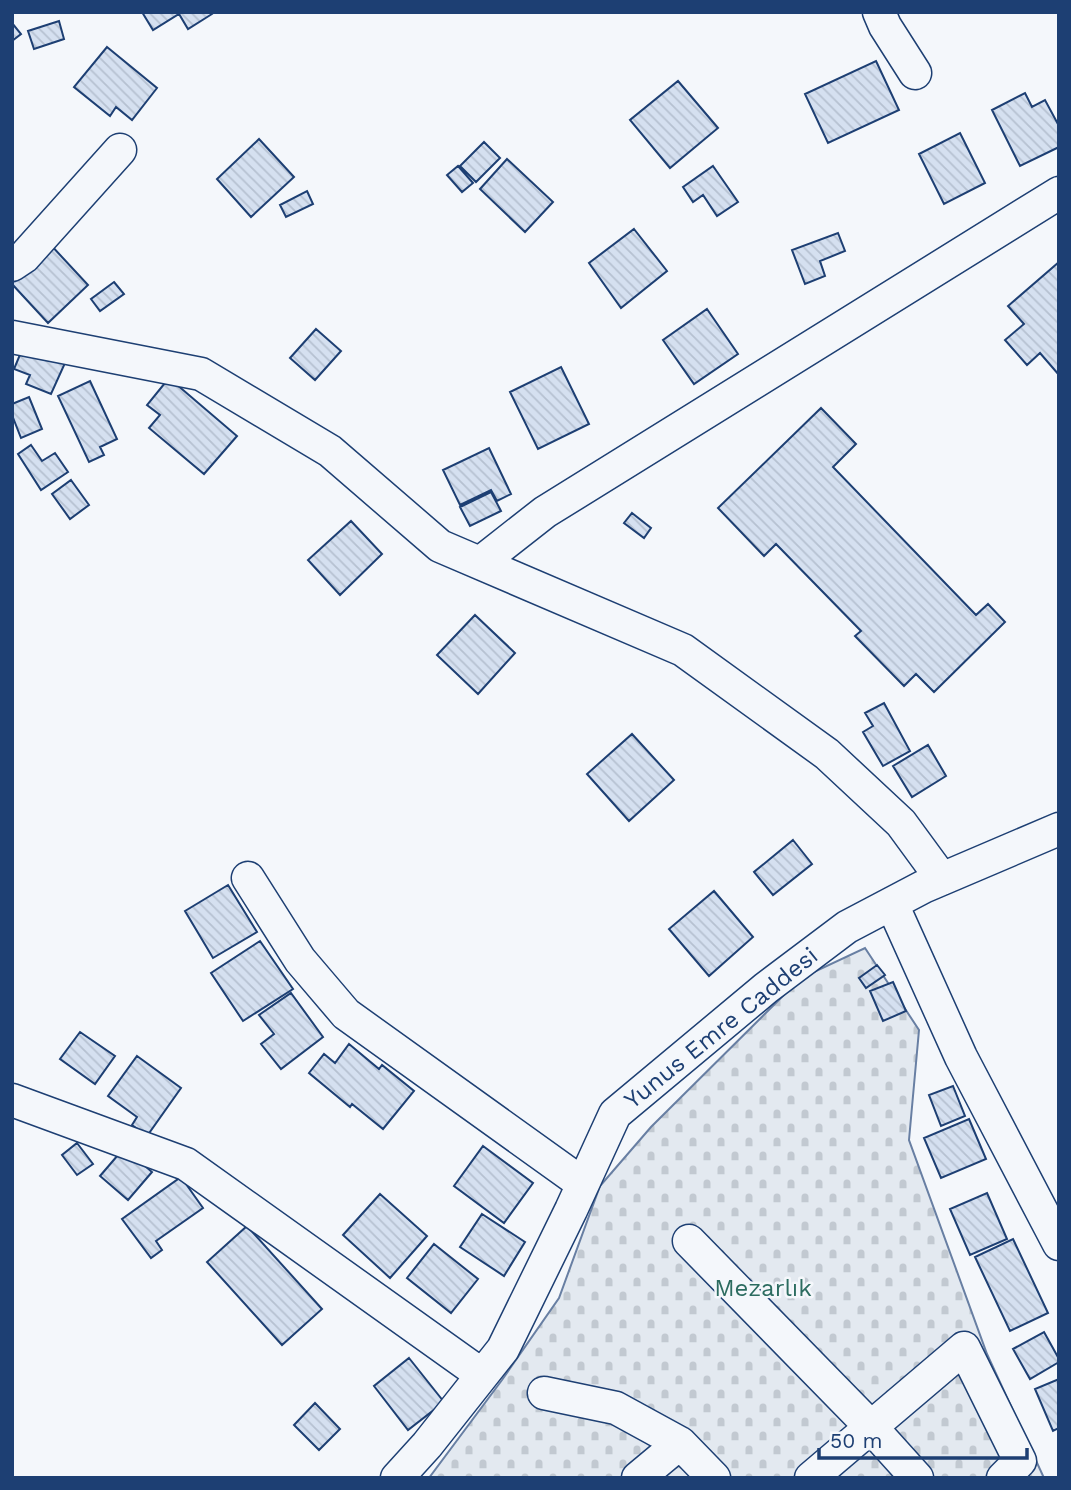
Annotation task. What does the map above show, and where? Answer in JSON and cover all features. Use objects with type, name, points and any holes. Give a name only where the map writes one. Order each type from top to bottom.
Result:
[{"type":"street","points":[[879,12],[915,72]]},
{"type":"street","points":[[12,265],[24,257],[120,150]]},
{"type":"street","points":[[480,563],[545,512],[1059,193]]},
{"type":"street","points":[[12,337],[201,373],[330,451],[440,546],[683,650],[827,754],[901,823],[942,879]]},
{"type":"street","name":"Yunus Emre Caddesi","points":[[397,1478],[427,1445],[503,1349],[615,1114],[766,988],[847,927],[923,887],[1059,829]]},
{"type":"street","points":[[248,878],[300,960],[346,1014],[583,1184]]},
{"type":"street","points":[[892,904],[961,1057],[1059,1244]]},
{"type":"street","points":[[12,1100],[186,1164],[482,1375]]},
{"type":"street","points":[[689,1241],[871,1427],[917,1478]]},
{"type":"street","points":[[811,1478],[964,1348],[1020,1461],[1003,1478]]},
{"type":"street","points":[[544,1393],[616,1408],[680,1443],[714,1478]]},
{"type":"street","points":[[638,1478],[680,1443]]},
{"type":"green space","name":"Mezarlık","points":[[865,948],[919,1030],[909,1140],[987,1354],[1044,1478],[429,1478],[559,1298],[600,1186],[651,1127],[801,978]]},
{"type":"building","points":[[142,12],[212,14],[188,29],[179,14],[153,30]]},
{"type":"building","points":[[59,21],[64,39],[34,49],[28,31]]},
{"type":"building","points":[[12,23],[21,34],[12,41]]},
{"type":"building","points":[[107,47],[157,88],[132,120],[116,107],[110,116],[74,87]]},
{"type":"building","points":[[876,61],[899,110],[828,143],[805,94]]},
{"type":"building","points":[[678,81],[718,128],[670,168],[630,120]]},
{"type":"building","points":[[1025,93],[1032,107],[1045,100],[1059,126],[1059,147],[1020,166],[992,110]]},
{"type":"building","points":[[960,133],[985,183],[944,204],[919,154]]},
{"type":"building","points":[[259,139],[294,177],[251,217],[217,179]]},
{"type":"building","points":[[484,142],[500,158],[476,182],[460,166]]},
{"type":"building","points":[[507,159],[553,202],[525,232],[480,189]]},
{"type":"building","points":[[458,166],[473,183],[462,192],[447,175]]},
{"type":"building","points":[[713,166],[738,202],[717,216],[703,195],[693,202],[683,187]]},
{"type":"building","points":[[307,191],[313,204],[286,217],[280,205]]},
{"type":"building","points":[[634,229],[667,271],[621,308],[589,263]]},
{"type":"building","points":[[838,233],[845,251],[820,261],[825,276],[805,284],[792,250]]},
{"type":"building","points":[[49,243],[88,285],[48,323],[12,284],[12,277]]},
{"type":"building","points":[[1059,262],[1059,375],[1040,353],[1027,365],[1005,340],[1024,324],[1008,306]]},
{"type":"building","points":[[114,282],[124,294],[100,311],[91,299]]},
{"type":"building","points":[[707,309],[738,354],[694,384],[663,340]]},
{"type":"building","points":[[316,329],[341,351],[315,380],[290,358]]},
{"type":"building","points":[[24,345],[65,363],[51,394],[26,384],[30,375],[14,369]]},
{"type":"building","points":[[561,367],[589,424],[538,449],[510,392]]},
{"type":"building","points":[[169,378],[237,436],[204,474],[149,428],[160,415],[147,405]]},
{"type":"building","points":[[90,381],[117,439],[100,447],[104,455],[89,462],[58,396]]},
{"type":"building","points":[[29,397],[42,429],[21,438],[12,415],[12,404]]},
{"type":"building","points":[[821,408],[856,444],[833,467],[976,615],[988,604],[1005,622],[934,692],[916,674],[904,686],[855,636],[861,631],[776,544],[764,556],[718,508]]},
{"type":"building","points":[[31,445],[42,461],[55,453],[68,472],[41,490],[18,454]]},
{"type":"building","points":[[489,448],[511,494],[497,501],[491,490],[460,505],[443,470]]},
{"type":"building","points":[[71,480],[89,505],[70,519],[52,494]]},
{"type":"building","points":[[491,492],[501,511],[470,526],[460,507]]},
{"type":"building","points":[[632,513],[651,528],[644,538],[624,523]]},
{"type":"building","points":[[351,521],[382,554],[340,595],[308,560]]},
{"type":"building","points":[[475,615],[515,653],[478,694],[437,655]]},
{"type":"building","points":[[884,703],[910,751],[883,766],[863,732],[873,726],[865,713]]},
{"type":"building","points":[[632,734],[674,780],[629,821],[587,774]]},
{"type":"building","points":[[928,745],[946,776],[912,797],[893,766]]},
{"type":"building","points":[[793,840],[812,864],[773,895],[754,872]]},
{"type":"building","points":[[228,885],[257,932],[213,958],[185,911]]},
{"type":"building","points":[[714,891],[753,937],[709,976],[669,929]]},
{"type":"building","points":[[260,941],[293,989],[243,1021],[211,973]]},
{"type":"building","points":[[877,965],[885,975],[866,988],[859,978]]},
{"type":"building","points":[[893,982],[906,1011],[883,1021],[870,991]]},
{"type":"building","points":[[291,993],[323,1037],[281,1069],[261,1044],[274,1034],[259,1015]]},
{"type":"building","points":[[80,1032],[115,1056],[95,1084],[60,1059]]},
{"type":"building","points":[[349,1044],[379,1069],[382,1065],[414,1091],[383,1129],[352,1104],[350,1107],[309,1073],[324,1054],[335,1063]]},
{"type":"building","points":[[137,1056],[181,1088],[147,1136],[132,1125],[137,1117],[108,1096]]},
{"type":"building","points":[[953,1086],[965,1116],[941,1126],[929,1095]]},
{"type":"building","points":[[969,1119],[986,1159],[941,1178],[924,1138]]},
{"type":"building","points":[[77,1143],[93,1164],[77,1175],[62,1155]]},
{"type":"building","points":[[483,1146],[533,1183],[504,1223],[454,1186]]},
{"type":"building","points":[[124,1148],[152,1172],[128,1200],[100,1176]]},
{"type":"building","points":[[181,1177],[203,1208],[156,1241],[162,1250],[151,1258],[122,1219]]},
{"type":"building","points":[[987,1193],[1007,1239],[970,1255],[950,1209]]},
{"type":"building","points":[[380,1194],[427,1236],[390,1278],[343,1235]]},
{"type":"building","points":[[482,1214],[525,1242],[504,1276],[460,1247]]},
{"type":"building","points":[[247,1226],[322,1309],[282,1345],[207,1262]]},
{"type":"building","points":[[1013,1239],[1048,1313],[1010,1331],[975,1257]]},
{"type":"building","points":[[434,1244],[478,1279],[451,1313],[407,1278]]},
{"type":"building","points":[[1044,1332],[1059,1362],[1030,1379],[1013,1349]]},
{"type":"building","points":[[409,1358],[444,1402],[408,1430],[374,1386]]},
{"type":"building","points":[[1059,1379],[1059,1428],[1053,1431],[1035,1389]]},
{"type":"building","points":[[315,1403],[340,1429],[319,1450],[294,1425]]}]
